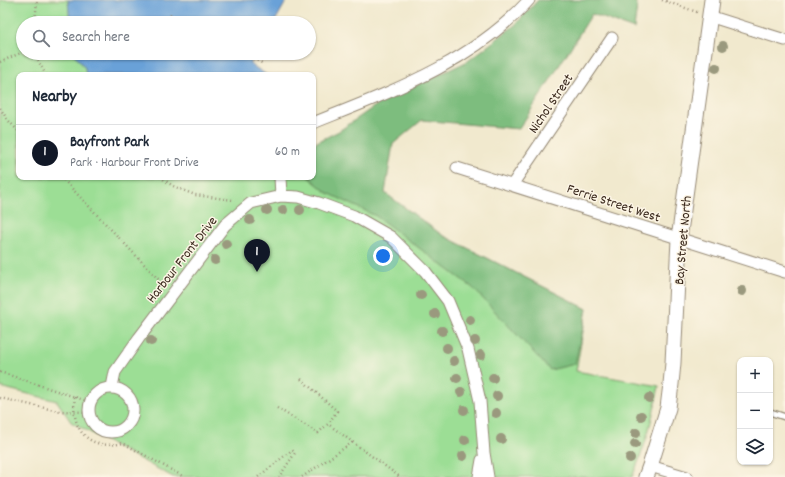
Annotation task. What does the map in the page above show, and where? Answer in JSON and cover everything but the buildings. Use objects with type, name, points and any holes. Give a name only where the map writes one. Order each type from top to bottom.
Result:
[{"type":"street","points":[[316,122],[405,86],[445,65],[500,28],[529,0]]},
{"type":"street","name":"Bay Street North","points":[[648,471],[668,408],[674,363],[679,238],[712,0]]},
{"type":"street","points":[[709,16],[785,40]]},
{"type":"street","name":"Nichol Street","points":[[512,185],[612,38]]},
{"type":"street","name":"Ferrie Street West","points":[[457,168],[785,272]]},
{"type":"street","points":[[280,180],[281,196]]},
{"type":"street","name":"Harbour Front Drive","points":[[112,387],[115,372],[225,225],[251,203],[281,196],[298,197],[354,216],[391,237],[425,271],[448,301],[468,349],[480,401],[484,453],[488,477]]},
{"type":"street","points":[[112,387],[120,389],[131,400],[133,415],[130,422],[124,428],[110,432],[102,430],[96,426],[91,419],[89,407],[92,397],[105,388],[112,387]]},
{"type":"street","name":"Harbour Front Drive","points":[[479,477],[484,453]]},
{"type":"street","points":[[648,471],[687,477]]},
{"type":"lane","points":[[773,413],[785,417]]},
{"type":"path","points":[[35,16],[37,0]]},
{"type":"path","points":[[662,0],[709,16]]},
{"type":"path","points":[[170,14],[174,16]]},
{"type":"path","points":[[0,62],[16,55]]},
{"type":"path","points":[[38,60],[44,72]]},
{"type":"path","points":[[256,60],[262,63]]},
{"type":"path","points":[[0,108],[16,129]]},
{"type":"path","points":[[64,180],[173,294]]},
{"type":"path","points":[[164,180],[173,186],[195,195],[233,200]]},
{"type":"path","points":[[0,372],[75,397],[89,407]]},
{"type":"path","points":[[278,408],[318,434],[328,424],[337,411],[301,379]]},
{"type":"path","points":[[75,397],[75,421],[80,431],[89,439],[100,444],[112,446],[123,443],[184,477]]},
{"type":"path","points":[[0,398],[58,411],[74,412],[89,407]]},
{"type":"path","points":[[328,424],[400,477]]},
{"type":"path","points":[[302,477],[353,442]]},
{"type":"path","points":[[258,477],[292,450],[295,453],[278,477]]},
{"type":"green space","points":[[0,0],[68,0],[69,16],[16,16],[16,60],[79,60],[85,68],[86,72],[16,72],[16,180],[316,180],[316,178],[385,193],[442,235],[587,309],[576,371],[659,386],[648,432],[632,477],[173,477],[71,422],[57,401],[0,387]]},
{"type":"green space","points":[[538,0],[635,0],[637,6],[634,29],[592,14],[519,129],[422,120],[393,144],[385,193],[442,235],[587,309],[575,364],[550,370],[473,288],[376,216],[328,193],[312,180],[316,180],[316,142],[339,131],[381,102],[468,61],[515,25]]},
{"type":"water","points":[[68,0],[287,0],[278,16],[69,16]]},
{"type":"water","points":[[79,60],[252,60],[250,64],[262,72],[86,72],[85,68]]},
{"type":"place","name":"Bayfront Park","points":[[257,272]]}]
